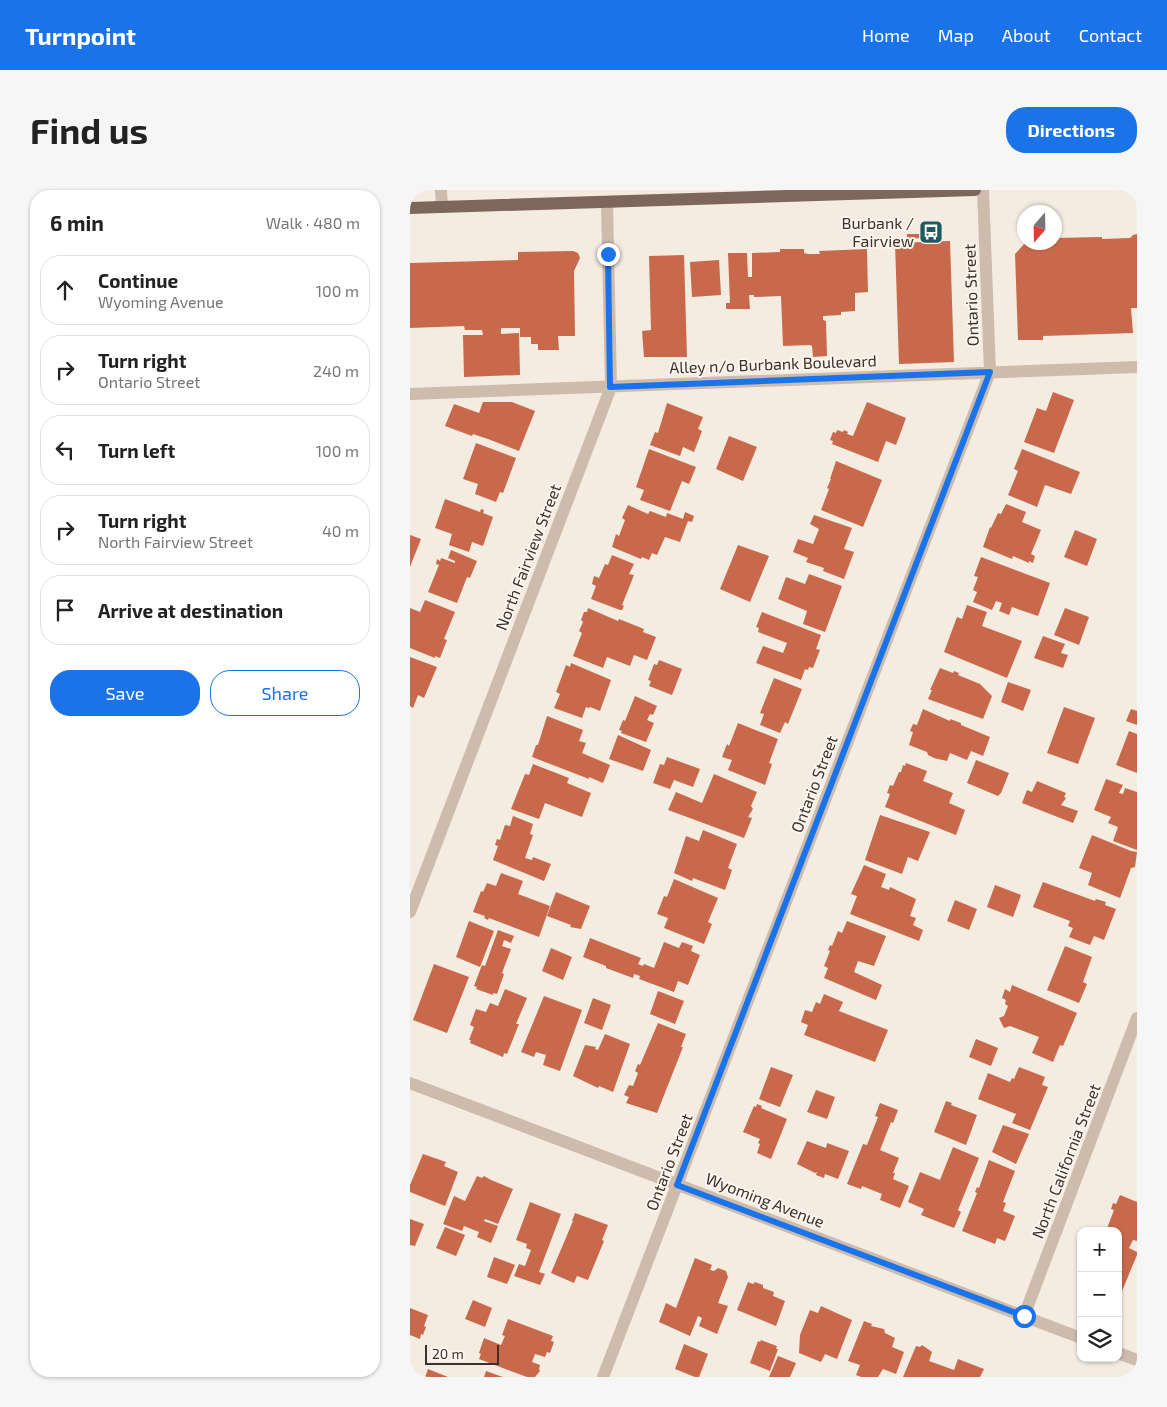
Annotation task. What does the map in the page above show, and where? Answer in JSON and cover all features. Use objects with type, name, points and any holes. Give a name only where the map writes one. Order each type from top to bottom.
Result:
[{"type":"main road","points":[[410,208],[607,202],[803,193],[975,190]]},
{"type":"street","points":[[441,190],[442,207]]},
{"type":"street","name":"Ontario Street","points":[[604,1377],[990,372],[983,190]]},
{"type":"street","name":"North Fairview Street","points":[[410,912],[610,387],[607,202]]},
{"type":"street","name":"Alley n/o Burbank Boulevard","points":[[410,394],[1137,367]]},
{"type":"street","name":"North California Street","points":[[1024,1316],[1137,1018]]},
{"type":"street","name":"Wyoming Avenue","points":[[410,1083],[1077,1336]]},
{"type":"street","points":[[1122,1354],[1137,1360]]},
{"type":"building","points":[[907,234],[921,234],[921,238],[907,239]]},
{"type":"building","points":[[1137,234],[1137,308],[1131,308],[1133,333],[1043,336],[1043,340],[1018,340],[1015,254],[1019,250],[1062,250],[1062,238],[1130,238]]},
{"type":"building","points":[[950,241],[954,362],[899,364],[895,243]]},
{"type":"building","points":[[780,249],[804,249],[804,253],[820,254],[819,251],[867,249],[868,292],[855,293],[855,311],[841,312],[841,315],[823,316],[823,320],[826,321],[827,356],[813,357],[812,346],[810,345],[783,346],[781,296],[754,297],[754,295],[749,295],[750,309],[726,309],[726,303],[730,303],[728,253],[747,253],[748,277],[752,277],[752,253],[780,252]]},
{"type":"building","points":[[573,251],[578,253],[580,258],[574,271],[575,336],[558,336],[559,350],[538,350],[538,344],[531,344],[531,337],[520,337],[520,328],[501,328],[501,334],[519,333],[520,375],[464,377],[463,335],[483,335],[482,330],[465,330],[464,326],[410,328],[410,263],[518,260],[518,252]]},
{"type":"building","points":[[684,255],[687,357],[644,357],[642,331],[651,330],[649,256]]},
{"type":"building","points":[[719,260],[721,295],[692,297],[690,262]]},
{"type":"building","points":[[1053,392],[1074,400],[1054,453],[1024,442],[1037,408],[1046,411]]},
{"type":"building","points":[[483,402],[512,402],[535,411],[519,451],[445,426],[454,404],[479,413]]},
{"type":"building","points":[[867,402],[906,418],[896,445],[886,441],[878,462],[832,444],[833,441],[830,440],[833,432],[836,433],[837,430],[843,432],[844,430],[848,432],[847,434],[853,436]]},
{"type":"building","points":[[667,403],[703,417],[698,429],[702,431],[694,452],[683,447],[680,456],[650,445],[655,432],[658,433]]},
{"type":"building","points":[[729,436],[757,447],[743,481],[716,469]]},
{"type":"building","points":[[476,443],[516,458],[503,493],[500,492],[496,502],[475,494],[478,484],[463,479]]},
{"type":"building","points":[[649,449],[696,467],[689,484],[682,481],[670,511],[640,500],[644,490],[636,487]]},
{"type":"building","points":[[1022,449],[1080,472],[1071,494],[1045,485],[1037,507],[1008,495],[1018,471],[1014,469]]},
{"type":"building","points":[[836,461],[882,480],[863,527],[821,510],[829,489],[827,488]]},
{"type":"building","points":[[445,499],[480,512],[481,509],[484,510],[483,513],[493,517],[483,546],[472,542],[469,552],[449,545],[452,534],[435,528]]},
{"type":"building","points":[[1006,504],[1026,512],[1022,522],[1041,530],[1031,554],[1035,556],[1033,563],[1013,556],[1012,559],[983,547],[990,527],[998,513],[1001,514]]},
{"type":"building","points":[[628,505],[648,514],[650,511],[666,517],[667,513],[683,519],[685,512],[694,516],[692,522],[688,521],[680,542],[665,537],[657,555],[652,553],[649,560],[642,557],[641,559],[612,547],[616,534],[619,536],[625,520],[622,518]]},
{"type":"building","points":[[814,515],[852,528],[844,549],[854,552],[844,579],[823,571],[824,568],[806,562],[808,558],[793,552],[798,539],[813,544],[819,529],[810,524]]},
{"type":"building","points":[[1075,530],[1097,539],[1087,566],[1064,557]]},
{"type":"building","points":[[410,535],[421,539],[410,567]]},
{"type":"building","points":[[738,545],[769,556],[750,602],[720,589]]},
{"type":"building","points":[[451,550],[477,561],[470,578],[467,577],[457,603],[428,592],[439,565],[436,564],[437,559],[440,561],[441,558],[455,563],[455,561],[448,558]]},
{"type":"building","points":[[612,555],[634,564],[629,574],[634,575],[622,605],[624,606],[622,610],[591,599],[596,586],[592,584],[594,576],[599,578],[605,564],[608,565]]},
{"type":"building","points":[[981,557],[1050,583],[1038,616],[1012,607],[1009,615],[999,611],[1002,603],[996,601],[992,610],[973,602],[977,592],[973,590],[978,577],[974,576]]},
{"type":"building","points":[[809,574],[842,586],[825,632],[803,624],[807,611],[778,599],[786,577],[805,584]]},
{"type":"building","points":[[425,600],[455,612],[444,639],[447,640],[440,658],[435,656],[435,658],[410,648],[410,608],[420,612]]},
{"type":"building","points":[[967,605],[987,612],[982,626],[1022,641],[1007,678],[944,652],[957,617],[962,619]]},
{"type":"building","points":[[588,608],[618,621],[619,619],[644,629],[643,632],[656,637],[647,660],[634,655],[630,666],[607,657],[603,668],[573,656],[582,633],[579,631],[583,622],[581,620]]},
{"type":"building","points":[[1065,608],[1089,617],[1079,645],[1054,635]]},
{"type":"building","points":[[762,612],[821,635],[816,649],[820,650],[813,668],[805,669],[801,680],[756,663],[763,646],[783,653],[787,643],[758,632],[759,628],[756,627]]},
{"type":"building","points":[[1043,636],[1065,644],[1061,653],[1068,655],[1063,668],[1034,658]]},
{"type":"building","points":[[410,657],[437,667],[424,698],[418,695],[413,708],[410,706]]},
{"type":"building","points":[[659,660],[682,669],[672,695],[649,686],[651,681],[648,680],[654,664],[657,665]]},
{"type":"building","points":[[571,663],[611,680],[600,711],[586,707],[582,718],[554,708],[560,694],[556,692],[566,665],[570,667]]},
{"type":"building","points":[[940,668],[953,673],[954,671],[959,673],[958,675],[980,684],[992,696],[983,719],[928,699]]},
{"type":"building","points":[[774,678],[802,689],[788,724],[785,722],[780,733],[760,725],[764,714],[760,713]]},
{"type":"building","points":[[1008,682],[1031,690],[1023,711],[1001,702]]},
{"type":"building","points":[[635,696],[657,706],[653,715],[650,714],[647,720],[654,723],[646,742],[621,733],[622,731],[619,730],[623,720],[625,721]]},
{"type":"building","points":[[1064,707],[1095,718],[1078,764],[1047,753]]},
{"type":"building","points":[[923,709],[950,721],[950,719],[961,723],[961,725],[990,737],[983,756],[971,751],[967,760],[950,753],[947,761],[934,758],[928,755],[927,752],[909,745],[913,732],[910,731],[913,724],[917,725]]},
{"type":"building","points":[[1131,709],[1137,711],[1137,725],[1126,721]]},
{"type":"building","points":[[547,716],[583,730],[579,741],[586,743],[582,753],[610,765],[603,783],[532,757],[536,745],[538,745]]},
{"type":"building","points":[[738,723],[778,739],[769,763],[772,764],[765,785],[728,770],[732,760],[722,757],[727,744],[729,746]]},
{"type":"building","points":[[1129,731],[1137,734],[1137,773],[1116,765]]},
{"type":"building","points":[[618,735],[651,750],[643,771],[609,759]]},
{"type":"building","points":[[667,757],[700,769],[693,787],[674,780],[670,789],[653,783],[660,764],[664,765]]},
{"type":"building","points":[[976,760],[1009,773],[998,796],[967,783]]},
{"type":"building","points":[[906,763],[927,771],[923,781],[953,793],[949,803],[965,810],[956,835],[885,807],[890,794],[887,793],[890,785],[893,786],[899,772],[901,772],[903,765],[905,766]]},
{"type":"building","points":[[533,764],[569,778],[567,783],[591,793],[582,817],[545,803],[539,819],[511,809],[525,774],[529,775]]},
{"type":"building","points":[[714,774],[757,792],[751,806],[753,809],[748,817],[752,818],[744,838],[668,810],[676,792],[702,803]]},
{"type":"building","points":[[1106,779],[1123,785],[1119,793],[1123,794],[1125,788],[1137,792],[1137,850],[1113,841],[1118,827],[1108,823],[1111,817],[1094,810]]},
{"type":"building","points":[[1037,781],[1066,793],[1064,797],[1066,798],[1061,805],[1078,811],[1073,823],[1022,803],[1027,790],[1032,792]]},
{"type":"building","points":[[880,815],[930,832],[918,861],[908,857],[902,874],[865,860]]},
{"type":"building","points":[[513,816],[533,824],[530,834],[533,835],[525,858],[532,860],[533,857],[551,864],[544,881],[493,860],[498,846],[495,845],[497,839],[500,840],[505,825],[510,826]]},
{"type":"building","points":[[703,830],[737,844],[728,868],[732,870],[725,890],[693,878],[692,881],[674,873],[686,836],[699,841]]},
{"type":"building","points":[[1092,835],[1137,852],[1135,867],[1131,868],[1120,898],[1088,885],[1092,873],[1079,868]]},
{"type":"building","points":[[864,865],[886,874],[881,887],[889,890],[890,887],[916,899],[910,916],[916,918],[913,925],[923,930],[919,941],[850,914],[857,896],[851,894]]},
{"type":"building","points":[[501,873],[523,881],[518,894],[550,906],[539,937],[489,918],[488,920],[484,918],[485,916],[473,912],[481,891],[483,892],[487,883],[496,886]]},
{"type":"building","points":[[674,879],[718,898],[708,922],[712,924],[704,944],[664,928],[668,918],[657,914],[664,896],[667,897]]},
{"type":"building","points":[[1043,882],[1095,901],[1096,899],[1106,902],[1105,905],[1116,909],[1104,940],[1094,936],[1090,945],[1069,937],[1073,928],[1068,926],[1070,921],[1033,907]]},
{"type":"building","points":[[995,885],[1021,895],[1013,917],[987,907]]},
{"type":"building","points":[[556,892],[590,906],[581,929],[570,927],[571,925],[547,916]]},
{"type":"building","points":[[955,900],[977,909],[969,930],[947,921]]},
{"type":"building","points":[[469,921],[494,931],[480,967],[456,957]]},
{"type":"building","points":[[847,921],[886,936],[874,966],[858,961],[854,972],[882,985],[876,1000],[824,978],[828,968],[824,966],[830,951],[828,950],[830,945],[832,946],[838,931],[842,933]]},
{"type":"building","points":[[498,930],[514,936],[511,943],[504,940],[502,946],[511,949],[497,994],[493,993],[493,995],[476,989],[477,987],[474,986],[482,965],[485,966]]},
{"type":"building","points":[[590,938],[641,958],[638,964],[654,968],[664,942],[679,948],[682,942],[693,946],[691,951],[700,955],[688,985],[678,981],[674,992],[639,979],[640,976],[634,974],[633,978],[583,957]]},
{"type":"building","points":[[1065,946],[1092,957],[1083,982],[1087,984],[1079,1003],[1047,990]]},
{"type":"building","points":[[551,948],[572,957],[563,980],[542,971]]},
{"type":"building","points":[[434,964],[469,977],[447,1033],[413,1020]]},
{"type":"building","points":[[1012,985],[1077,1013],[1063,1046],[1060,1045],[1053,1062],[1032,1053],[1039,1037],[1010,1026],[1004,1028],[999,1018],[1004,1016],[1008,1006],[1005,1004],[1006,1000],[1002,998],[1005,989],[1010,992]]},
{"type":"building","points":[[505,989],[527,998],[516,1024],[519,1024],[507,1054],[504,1053],[503,1057],[470,1043],[471,1040],[469,1040],[474,1027],[470,1025],[476,1009],[486,1012],[490,1003],[498,1006]]},
{"type":"building","points":[[658,991],[684,1001],[675,1024],[650,1014]]},
{"type":"building","points":[[824,994],[843,1002],[839,1011],[888,1030],[875,1062],[804,1035],[808,1025],[801,1022],[805,1010],[812,1012],[816,1002],[820,1004]]},
{"type":"building","points":[[544,996],[582,1010],[560,1071],[543,1065],[546,1055],[536,1052],[534,1057],[521,1052]]},
{"type":"building","points":[[593,998],[611,1005],[602,1030],[584,1023]]},
{"type":"building","points":[[658,1023],[686,1034],[681,1047],[683,1047],[657,1113],[626,1103],[629,1097],[624,1095],[629,1085],[633,1086],[638,1073],[635,1071],[638,1064],[640,1065]]},
{"type":"building","points":[[605,1034],[630,1044],[613,1092],[599,1086],[598,1088],[573,1076],[585,1045],[596,1047],[595,1049],[598,1050]]},
{"type":"building","points":[[976,1039],[998,1048],[991,1066],[969,1057]]},
{"type":"building","points":[[771,1067],[793,1075],[780,1107],[759,1099]]},
{"type":"building","points":[[1019,1067],[1045,1077],[1042,1085],[1048,1087],[1030,1130],[1012,1123],[1016,1114],[978,1099],[988,1073],[1010,1082],[1012,1078],[1014,1079]]},
{"type":"building","points":[[816,1090],[835,1097],[827,1119],[807,1112]]},
{"type":"building","points":[[946,1101],[952,1103],[951,1105],[977,1115],[966,1145],[934,1132]]},
{"type":"building","points":[[880,1103],[898,1110],[880,1150],[899,1158],[893,1173],[895,1173],[893,1179],[909,1186],[900,1208],[880,1200],[882,1194],[862,1186],[861,1189],[847,1184],[863,1144],[867,1145],[878,1117],[875,1116]]},
{"type":"building","points":[[757,1104],[762,1106],[761,1108],[787,1119],[771,1159],[757,1153],[760,1139],[743,1132],[754,1106],[756,1107]]},
{"type":"building","points":[[1003,1125],[1029,1134],[1016,1164],[992,1152]]},
{"type":"building","points":[[807,1141],[826,1148],[827,1143],[849,1151],[838,1179],[825,1174],[824,1178],[816,1175],[817,1172],[815,1173],[797,1164]]},
{"type":"building","points":[[953,1147],[979,1158],[958,1210],[961,1212],[954,1228],[921,1215],[924,1209],[908,1202],[920,1172],[940,1180]]},
{"type":"building","points":[[423,1154],[446,1162],[444,1166],[458,1172],[445,1206],[410,1192],[410,1185]]},
{"type":"building","points":[[989,1160],[1015,1171],[1003,1202],[1006,1203],[1003,1211],[1015,1216],[1005,1241],[997,1238],[995,1244],[962,1231],[977,1193],[975,1192],[977,1187],[979,1188]]},
{"type":"building","points":[[477,1176],[482,1178],[484,1176],[513,1189],[498,1224],[485,1219],[484,1221],[498,1226],[491,1243],[477,1237],[479,1232],[464,1226],[462,1231],[443,1224],[454,1196],[465,1201]]},
{"type":"building","points":[[1120,1195],[1137,1202],[1137,1241],[1133,1240],[1129,1248],[1137,1252],[1137,1255],[1122,1291],[1122,1227],[1108,1227],[1114,1210],[1111,1209],[1113,1203],[1116,1204]]},
{"type":"building","points":[[530,1202],[561,1214],[539,1272],[545,1274],[540,1285],[514,1276],[519,1264],[525,1266],[531,1250],[526,1248],[527,1244],[516,1240]]},
{"type":"building","points":[[575,1213],[608,1225],[602,1240],[604,1241],[588,1280],[577,1276],[574,1283],[551,1273]]},
{"type":"building","points":[[410,1219],[424,1224],[415,1246],[410,1245]]},
{"type":"building","points":[[445,1227],[465,1235],[456,1256],[436,1248]]},
{"type":"building","points":[[494,1257],[515,1265],[507,1284],[487,1277]]},
{"type":"building","points":[[695,1258],[712,1265],[710,1270],[714,1271],[718,1268],[726,1271],[728,1277],[718,1303],[728,1306],[717,1334],[699,1326],[702,1318],[698,1316],[690,1336],[659,1322],[666,1303],[676,1308]]},
{"type":"building","points":[[748,1282],[763,1285],[763,1288],[774,1292],[773,1296],[785,1301],[776,1326],[737,1310]]},
{"type":"building","points":[[473,1300],[492,1308],[485,1327],[465,1319]]},
{"type":"building","points":[[821,1306],[852,1320],[837,1359],[825,1354],[821,1362],[799,1353],[800,1335],[810,1310],[818,1313]]},
{"type":"building","points":[[410,1308],[428,1315],[424,1326],[426,1327],[420,1339],[410,1335]]},
{"type":"building","points":[[508,1319],[553,1336],[551,1341],[554,1342],[550,1353],[547,1352],[545,1357],[535,1354],[532,1362],[540,1365],[540,1371],[535,1377],[527,1377],[479,1359],[484,1338],[501,1345],[505,1336],[502,1335]]},
{"type":"building","points":[[864,1321],[872,1324],[871,1326],[884,1329],[885,1333],[895,1338],[892,1347],[904,1352],[896,1374],[883,1369],[878,1377],[861,1377],[856,1375],[860,1365],[848,1361]]},
{"type":"building","points":[[761,1340],[777,1346],[776,1349],[778,1349],[770,1371],[750,1363],[758,1341],[760,1342]]},
{"type":"building","points":[[684,1344],[708,1354],[699,1377],[675,1369]]},
{"type":"building","points":[[922,1345],[932,1352],[929,1361],[954,1370],[958,1359],[984,1369],[980,1377],[903,1377],[916,1346],[920,1347]]},
{"type":"building","points":[[778,1356],[796,1363],[790,1377],[769,1377]]},
{"type":"building","points":[[428,1369],[448,1377],[425,1377]]},
{"type":"building","points":[[486,1371],[503,1377],[484,1377]]},
{"type":"place","name":"Burbank / Fairview","points":[[931,232]]},
{"type":"route","points":[[608,254],[610,387],[990,372],[677,1185],[1024,1316]]}]
